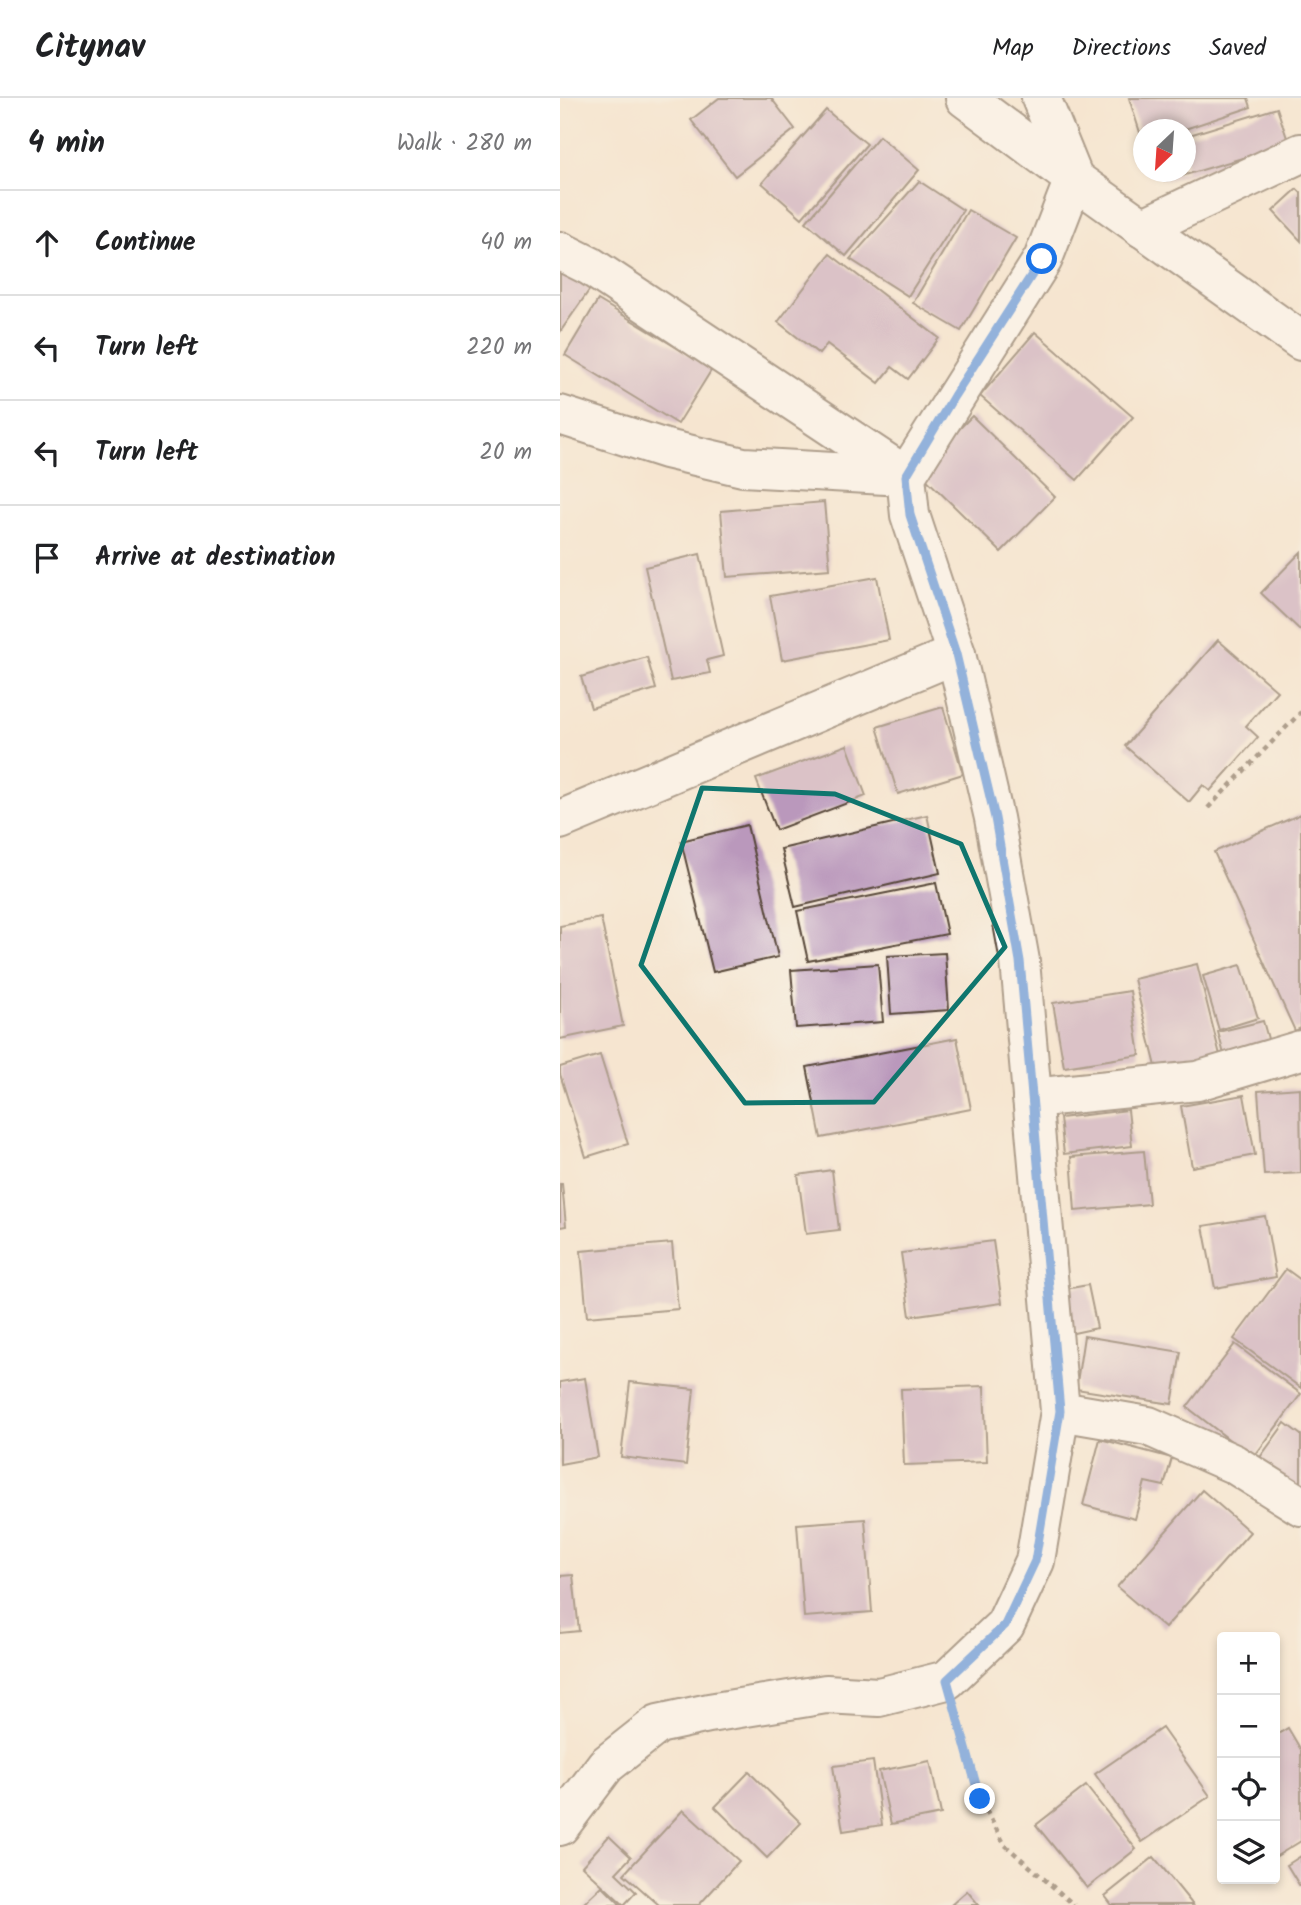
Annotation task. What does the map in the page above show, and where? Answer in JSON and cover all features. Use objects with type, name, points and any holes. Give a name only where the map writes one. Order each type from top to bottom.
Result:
[{"type":"street","points":[[965,98],[1301,341]]},
{"type":"street","points":[[560,1826],[606,1765],[658,1724],[826,1694],[878,1697],[947,1680],[1005,1625],[1035,1561],[1060,1411],[1020,961],[995,818],[956,654],[910,515],[906,476],[1042,259],[1074,179],[1041,98]]},
{"type":"street","points":[[1142,228],[1301,153]]},
{"type":"street","points":[[560,251],[590,266],[906,476]]},
{"type":"street","points":[[560,415],[666,449],[743,467],[906,476]]},
{"type":"street","points":[[560,820],[956,654]]},
{"type":"street","points":[[1032,1098],[1196,1081],[1301,1050]]},
{"type":"street","points":[[1060,1411],[1149,1426],[1234,1464],[1301,1506]]},
{"type":"path","points":[[1208,808],[1301,712]]},
{"type":"path","points":[[947,1680],[980,1799],[1005,1844],[1074,1905]]},
{"type":"highlighted area","points":[[702,788],[835,794],[961,844],[1005,947],[874,1102],[745,1103],[641,965]]},
{"type":"building","points":[[719,98],[771,98],[795,129],[735,176],[691,120]]},
{"type":"building","points":[[1129,98],[1248,98],[1251,107],[1196,125],[1196,119],[1136,119]]},
{"type":"building","points":[[1277,108],[1289,144],[1196,172],[1196,133]]},
{"type":"building","points":[[826,110],[867,144],[802,218],[762,183]]},
{"type":"building","points":[[879,136],[919,170],[846,256],[806,222]]},
{"type":"building","points":[[919,181],[963,210],[908,296],[850,259]]},
{"type":"building","points":[[1297,189],[1301,193],[1301,241],[1273,211]]},
{"type":"building","points":[[968,210],[1016,238],[961,331],[913,303]]},
{"type":"building","points":[[830,254],[939,338],[908,379],[892,367],[879,383],[827,344],[819,354],[778,322]]},
{"type":"building","points":[[560,268],[590,289],[560,332]]},
{"type":"building","points":[[598,300],[712,369],[678,424],[565,355]]},
{"type":"building","points":[[1035,332],[1133,417],[1077,480],[980,396]]},
{"type":"building","points":[[972,416],[1055,497],[1001,552],[918,471]]},
{"type":"building","points":[[824,502],[830,569],[727,577],[721,511]]},
{"type":"building","points":[[1301,552],[1301,631],[1261,593]]},
{"type":"building","points":[[700,554],[723,656],[707,660],[710,673],[671,681],[645,567]]},
{"type":"building","points":[[877,577],[889,640],[782,660],[770,596]]},
{"type":"building","points":[[1218,640],[1277,691],[1246,726],[1258,737],[1210,791],[1203,785],[1189,802],[1125,746]]},
{"type":"building","points":[[647,657],[656,689],[591,708],[581,677]]},
{"type":"building","points":[[943,707],[963,774],[898,794],[877,727]]},
{"type":"building","points":[[847,745],[866,796],[776,830],[756,779]]},
{"type":"building","points":[[1301,814],[1301,1028],[1295,1031],[1214,852]]},
{"type":"building","points":[[927,815],[940,873],[795,907],[781,849]]},
{"type":"building","points":[[747,825],[778,957],[713,972],[681,841]]},
{"type":"building","points":[[936,883],[947,934],[808,961],[797,911]]},
{"type":"building","points":[[601,918],[623,1026],[560,1039],[560,926]]},
{"type":"building","points":[[945,953],[949,1010],[891,1014],[887,956]]},
{"type":"building","points":[[878,964],[883,1022],[796,1028],[791,970]]},
{"type":"building","points":[[1197,964],[1221,1059],[1158,1074],[1134,979]]},
{"type":"building","points":[[1241,965],[1258,1018],[1219,1030],[1203,976]]},
{"type":"building","points":[[1130,991],[1140,1055],[1064,1067],[1053,1003]]},
{"type":"building","points":[[1263,1021],[1270,1046],[1225,1058],[1218,1032]]},
{"type":"building","points":[[957,1038],[971,1109],[821,1138],[807,1067]]},
{"type":"building","points":[[600,1055],[628,1144],[586,1157],[560,1067]]},
{"type":"building","points":[[1300,1088],[1301,1173],[1264,1175],[1258,1091]]},
{"type":"building","points":[[1244,1095],[1255,1155],[1192,1167],[1181,1106]]},
{"type":"building","points":[[1128,1110],[1132,1146],[1064,1154],[1060,1118]]},
{"type":"building","points":[[1144,1151],[1149,1204],[1075,1211],[1071,1157]]},
{"type":"building","points":[[832,1170],[839,1230],[806,1234],[798,1175]]},
{"type":"building","points":[[560,1184],[566,1226],[560,1227]]},
{"type":"building","points":[[1265,1216],[1276,1277],[1215,1288],[1203,1226]]},
{"type":"building","points":[[993,1241],[1002,1303],[910,1316],[901,1253]]},
{"type":"building","points":[[672,1243],[678,1309],[587,1317],[581,1251]]},
{"type":"building","points":[[1286,1269],[1301,1280],[1301,1388],[1234,1339]]},
{"type":"building","points":[[1088,1285],[1097,1328],[1069,1334],[1060,1290]]},
{"type":"building","points":[[1084,1336],[1181,1352],[1172,1404],[1076,1389]]},
{"type":"building","points":[[1235,1344],[1301,1394],[1253,1458],[1187,1407]]},
{"type":"building","points":[[585,1378],[598,1457],[560,1464],[560,1382]]},
{"type":"building","points":[[630,1382],[694,1389],[686,1465],[621,1457]]},
{"type":"building","points":[[984,1386],[987,1462],[904,1465],[901,1389]]},
{"type":"building","points":[[1285,1423],[1301,1435],[1301,1501],[1253,1467]]},
{"type":"building","points":[[1100,1439],[1172,1458],[1164,1486],[1145,1482],[1135,1519],[1083,1505]]},
{"type":"building","points":[[1202,1490],[1250,1532],[1165,1628],[1117,1587]]},
{"type":"building","points":[[865,1519],[872,1612],[804,1617],[797,1524]]},
{"type":"building","points":[[573,1575],[579,1631],[560,1633],[560,1576]]},
{"type":"building","points":[[1162,1728],[1210,1796],[1142,1842],[1095,1774]]},
{"type":"building","points":[[1288,1728],[1301,1750],[1301,1841],[1280,1854],[1280,1758],[1280,1733]]},
{"type":"building","points":[[873,1761],[882,1825],[843,1831],[833,1766]]},
{"type":"building","points":[[930,1761],[941,1814],[891,1824],[879,1771]]},
{"type":"building","points":[[749,1772],[801,1823],[767,1858],[715,1807]]},
{"type":"building","points":[[1086,1786],[1136,1849],[1087,1888],[1036,1825]]},
{"type":"building","points":[[683,1810],[739,1861],[699,1905],[659,1905],[624,1874]]},
{"type":"building","points":[[609,1836],[631,1857],[616,1873],[636,1892],[624,1905],[582,1866]]},
{"type":"building","points":[[1301,1856],[1301,1888],[1287,1865]]},
{"type":"building","points":[[1154,1857],[1193,1905],[1112,1905],[1105,1896]]},
{"type":"building","points":[[602,1886],[621,1905],[582,1905]]},
{"type":"building","points":[[967,1891],[979,1905],[951,1905]]},
{"type":"route","points":[[980,1799],[947,1680],[1005,1625],[1035,1561],[1060,1411],[1020,961],[995,818],[956,654],[910,515],[906,476],[1042,259]]}]
